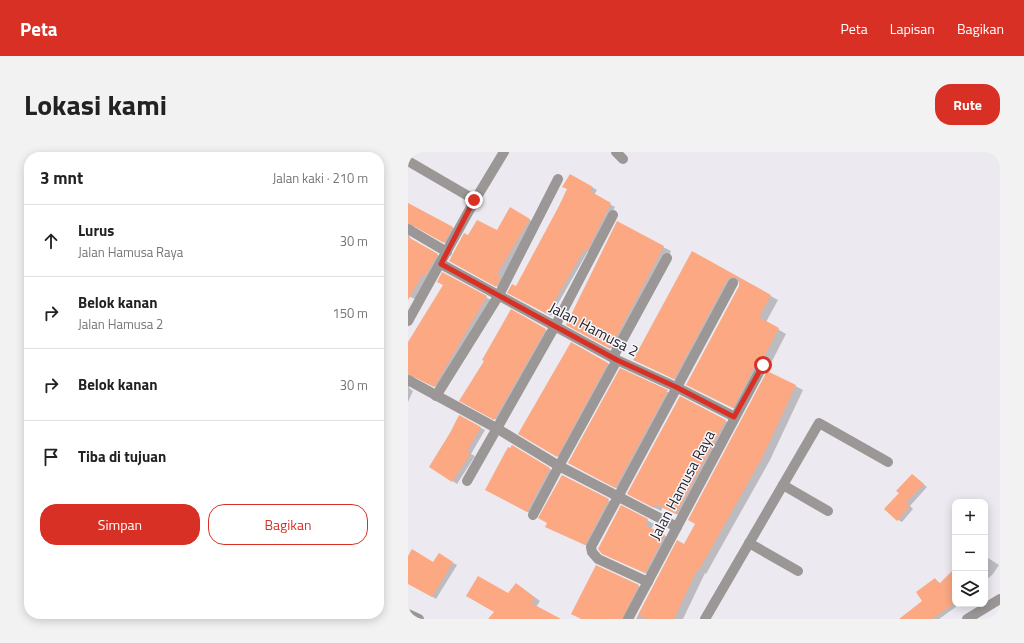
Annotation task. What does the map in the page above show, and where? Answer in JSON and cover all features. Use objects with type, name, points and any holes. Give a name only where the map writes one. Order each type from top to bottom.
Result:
[{"type":"street","points":[[408,322],[410,310],[441,264],[474,200],[504,152]]},
{"type":"street","points":[[408,161],[474,200]]},
{"type":"street","points":[[436,396],[499,295],[558,178]]},
{"type":"street","points":[[468,481],[555,326],[612,215]]},
{"type":"street","points":[[408,229],[447,252]]},
{"type":"street","points":[[533,515],[667,258]]},
{"type":"street","name":"Jalan Hamusa 2","points":[[441,264],[615,359],[676,387],[734,417]]},
{"type":"street","points":[[648,582],[598,559],[592,552],[591,547],[733,282]]},
{"type":"street","name":"Jalan Hamusa Raya","points":[[628,619],[734,417],[763,365]]},
{"type":"street","points":[[408,380],[498,429],[559,466],[677,527]]},
{"type":"street","points":[[705,619],[819,423],[888,462]]},
{"type":"street","points":[[783,485],[828,511]]},
{"type":"street","points":[[749,543],[798,571]]},
{"type":"street","points":[[967,619],[1000,599]]},
{"type":"street","points":[[408,614],[419,619]]},
{"type":"building","points":[[570,174],[593,187],[590,191],[611,203],[587,251],[584,250],[547,314],[507,293],[512,284],[516,286],[559,206],[567,189],[562,187]]},
{"type":"building","points":[[408,203],[453,227],[444,243],[408,223]]},
{"type":"building","points":[[510,207],[530,219],[497,274],[501,277],[496,287],[449,261],[464,233],[468,235],[477,220],[497,230]]},
{"type":"building","points":[[617,221],[664,246],[610,349],[566,325]]},
{"type":"building","points":[[408,237],[438,254],[425,276],[423,274],[408,300]]},
{"type":"building","points":[[692,251],[771,295],[759,317],[779,328],[763,359],[757,362],[733,408],[686,385],[739,286],[739,280],[736,277],[730,277],[727,280],[674,379],[633,360]]},
{"type":"building","points":[[442,272],[487,296],[434,387],[408,374],[408,342],[443,285],[437,282]]},
{"type":"building","points":[[511,309],[546,329],[494,420],[459,401],[484,361],[482,360]]},
{"type":"building","points":[[571,342],[608,363],[557,457],[518,434]]},
{"type":"building","points":[[620,368],[668,390],[615,488],[568,463]]},
{"type":"building","points":[[767,371],[796,385],[763,456],[699,570],[697,570],[674,619],[647,619],[638,615],[677,540],[684,544],[695,524],[688,520]]},
{"type":"building","points":[[680,396],[726,420],[676,514],[655,504],[654,508],[627,494]]},
{"type":"building","points":[[459,415],[481,427],[467,451],[471,453],[452,482],[429,467]]},
{"type":"building","points":[[512,445],[550,468],[527,512],[485,490],[508,447],[510,448]]},
{"type":"building","points":[[912,474],[924,484],[906,503],[910,506],[897,521],[884,509],[899,493],[896,491]]},
{"type":"building","points":[[562,475],[609,499],[585,545],[545,527],[547,523],[538,518]]},
{"type":"building","points":[[621,505],[648,519],[645,525],[665,535],[645,573],[602,554],[598,549]]},
{"type":"building","points":[[412,549],[433,562],[439,553],[453,562],[432,597],[408,584],[408,556]]},
{"type":"building","points":[[596,565],[639,585],[622,619],[581,619],[571,614]]},
{"type":"building","points":[[952,571],[952,605],[932,619],[899,619],[922,601],[916,592],[935,578],[939,584]]},
{"type":"building","points":[[478,576],[508,593],[516,583],[535,598],[531,603],[561,619],[488,619],[494,612],[466,596]]},
{"type":"route","points":[[474,200],[441,264],[617,360],[676,387],[734,417],[763,365]]}]
